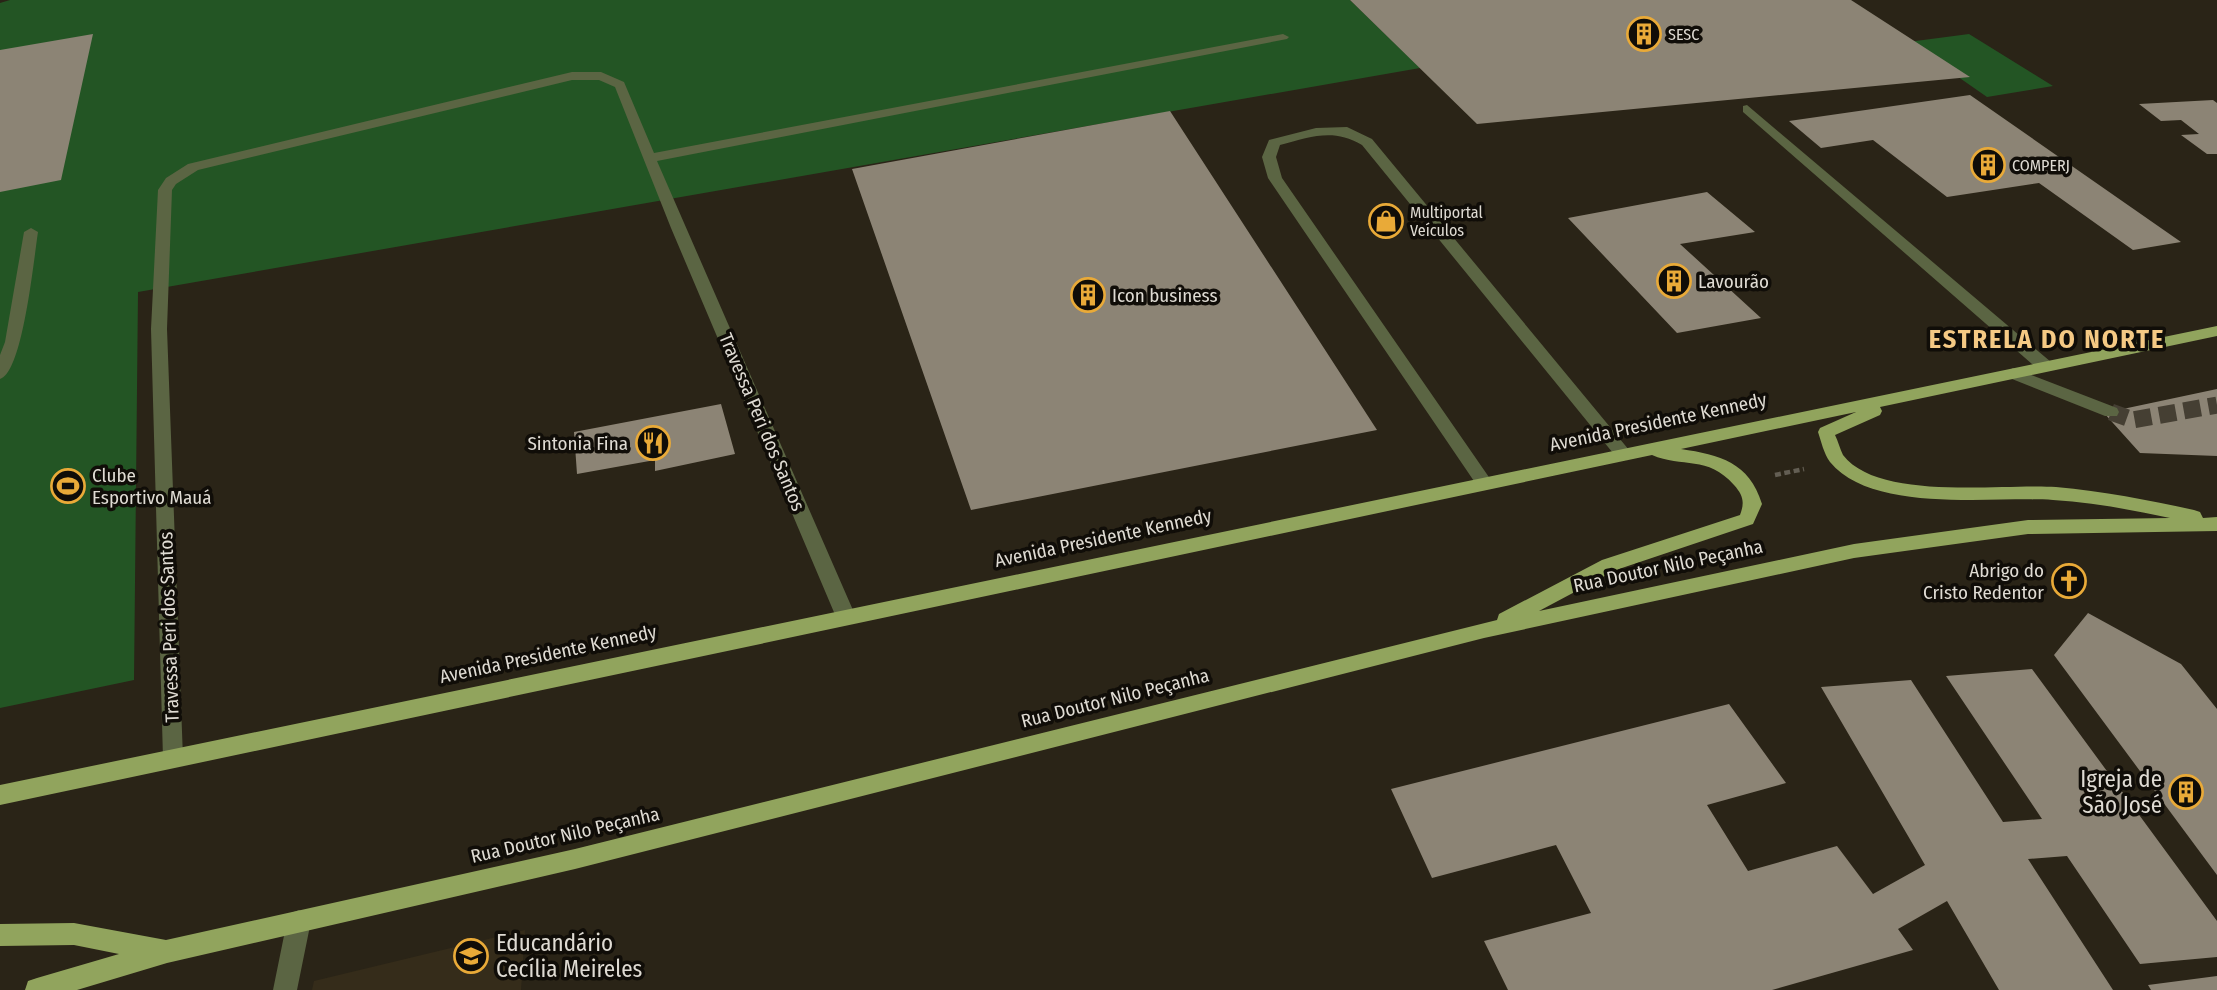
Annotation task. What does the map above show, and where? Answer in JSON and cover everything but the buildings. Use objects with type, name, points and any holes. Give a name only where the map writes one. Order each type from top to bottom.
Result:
[{"type":"main road","name":"Avenida Presidente Kennedy","points":[[0,795],[2217,331]]},
{"type":"main road","points":[[1944,387],[1842,423],[1826,432],[1827,444],[1839,461],[1855,474],[1903,490],[2049,493],[2115,499],[2217,523]]},
{"type":"main road","points":[[1484,630],[1609,565],[1747,519],[1753,504],[1744,481],[1714,460],[1631,452]]},
{"type":"main road","name":"Rua Doutor Nilo Peçanha","points":[[37,990],[167,951],[575,859],[1484,630],[1854,551],[2028,527],[2217,523]]},
{"type":"main road","points":[[0,935],[74,934],[167,951]]},
{"type":"street","points":[[650,158],[1283,37]]},
{"type":"street","name":"Travessa Peri dos Santos","points":[[173,758],[159,329],[165,191],[172,181],[193,167],[572,76],[601,76],[620,85],[678,228],[846,617]]},
{"type":"street","points":[[1747,109],[2045,366]]},
{"type":"street","points":[[1484,483],[1275,178],[1269,157],[1274,143],[1315,132],[1347,131],[1367,142],[1631,452]]},
{"type":"street","points":[[0,374],[13,342],[31,232]]},
{"type":"street","points":[[2013,373],[2111,412]]},
{"type":"street","points":[[285,990],[299,921]]},
{"type":"path","points":[[1744,481],[1839,461]]},
{"type":"shaded area","name":"Educandário Cecília Meireles","points":[[525,930],[521,990],[312,990],[314,981]]},
{"type":"green space","name":"Clube Esportivo Mauá","points":[[10,0],[1350,0],[1420,68],[138,292],[134,680],[0,708],[0,3]]},
{"type":"green space","points":[[1969,34],[2053,86],[1987,97],[1908,42]]},
{"type":"tunnel","points":[[2111,412],[2133,420],[2217,405]]},
{"type":"place","name":"SESC","points":[[1644,34]]},
{"type":"place","name":"COMPERJ","points":[[1988,165]]},
{"type":"place","name":"Multiportal Veículos","points":[[1386,221]]},
{"type":"place","name":"Lavourão","points":[[1674,281]]},
{"type":"place","name":"Icon business","points":[[1088,295]]},
{"type":"place","name":"Sintonia Fina","points":[[653,443]]},
{"type":"place","name":"Clube Esportivo Mauá","points":[[68,486]]},
{"type":"place","name":"Abrigo do Cristo Redentor","points":[[2069,581]]},
{"type":"place","name":"Igreja de São José","points":[[2186,792]]},
{"type":"place","name":"Educandário Cecília Meireles","points":[[471,956]]},
{"type":"district","name":"ESTRELA DO NORTE","points":[[2047,339]]}]
